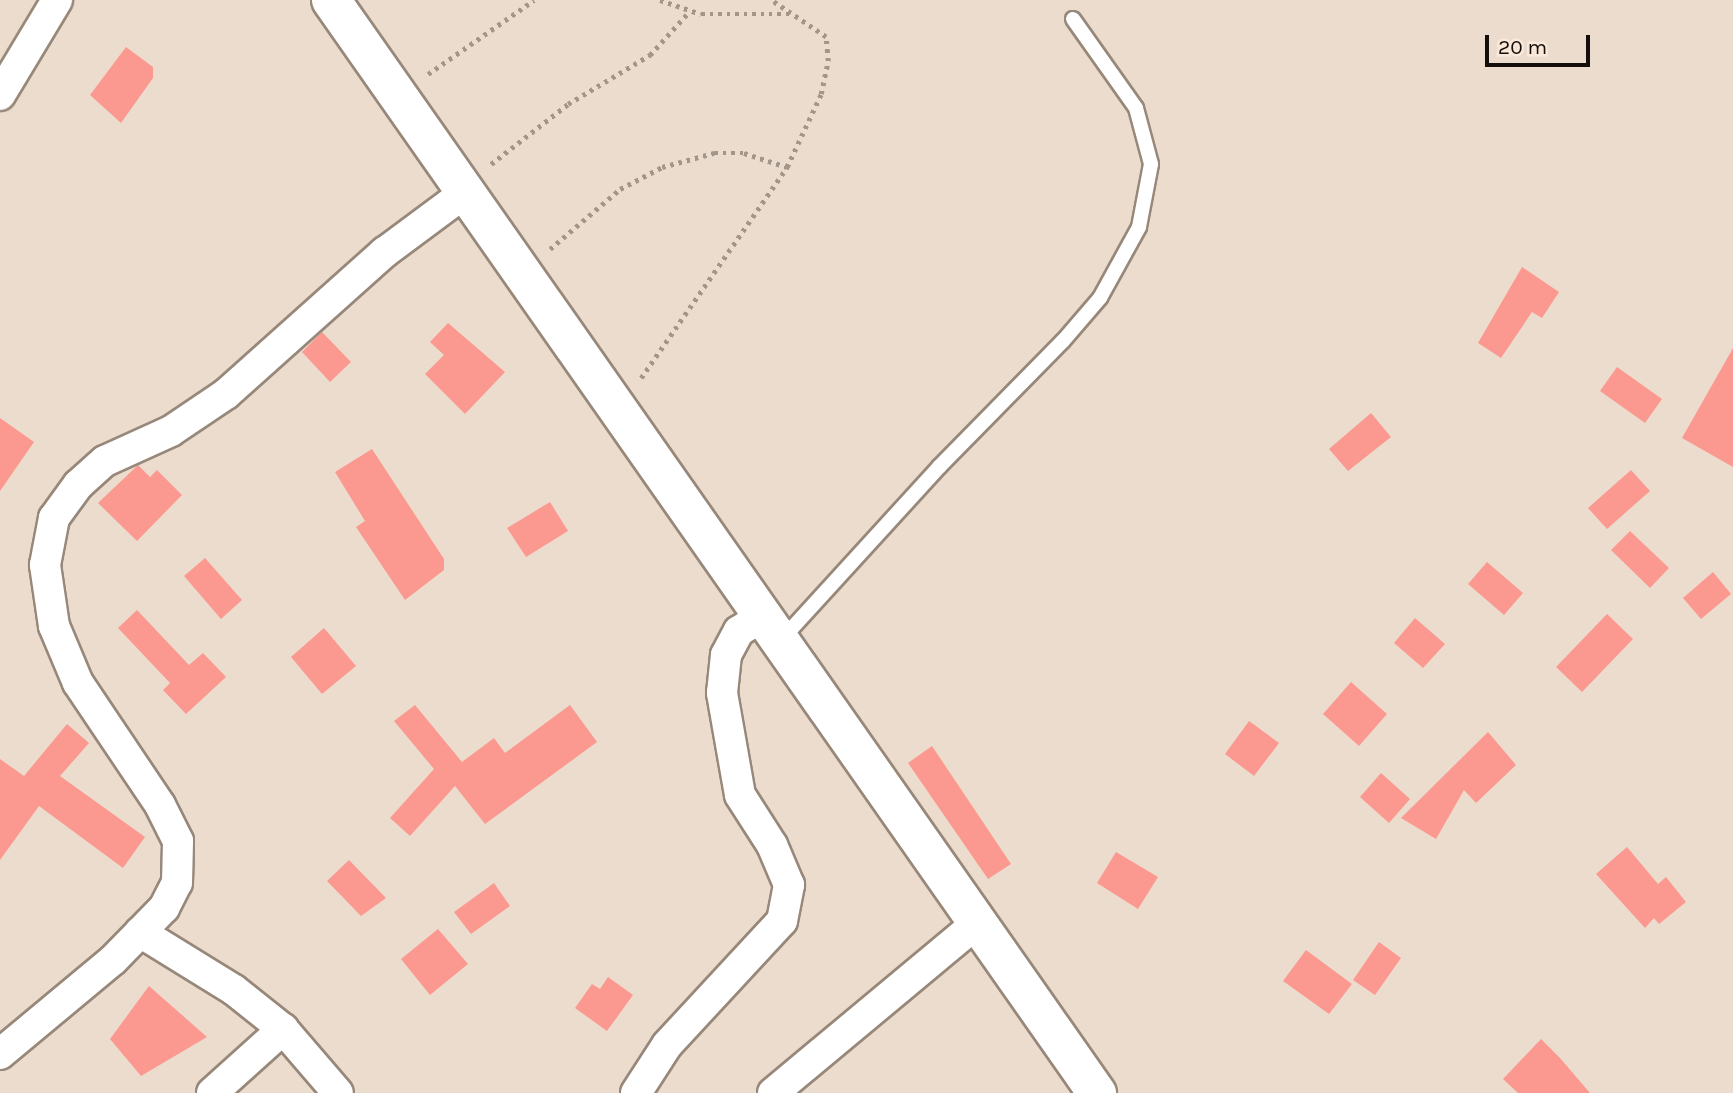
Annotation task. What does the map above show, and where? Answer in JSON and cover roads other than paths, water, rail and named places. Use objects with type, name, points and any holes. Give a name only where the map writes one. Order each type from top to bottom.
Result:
[{"type":"main road","points":[[331,0],[1097,1093]]},
{"type":"street","points":[[0,95],[57,0]]},
{"type":"street","points":[[0,1054],[141,932],[163,908],[177,883],[178,841],[160,805],[78,683],[54,626],[45,565],[54,518],[78,485],[105,461],[172,431],[226,394],[385,252],[467,191]]},
{"type":"street","points":[[636,1093],[667,1045],[782,922],[789,885],[772,845],[740,795],[722,693],[726,655],[739,631],[771,629]]},
{"type":"street","points":[[772,1093],[976,923]]},
{"type":"street","points":[[141,932],[234,990],[283,1029],[338,1093]]},
{"type":"street","points":[[212,1093],[283,1029]]},
{"type":"lane","points":[[771,629],[939,467],[1063,341],[1100,298],[1139,227],[1151,164],[1136,108],[1073,19]]}]
